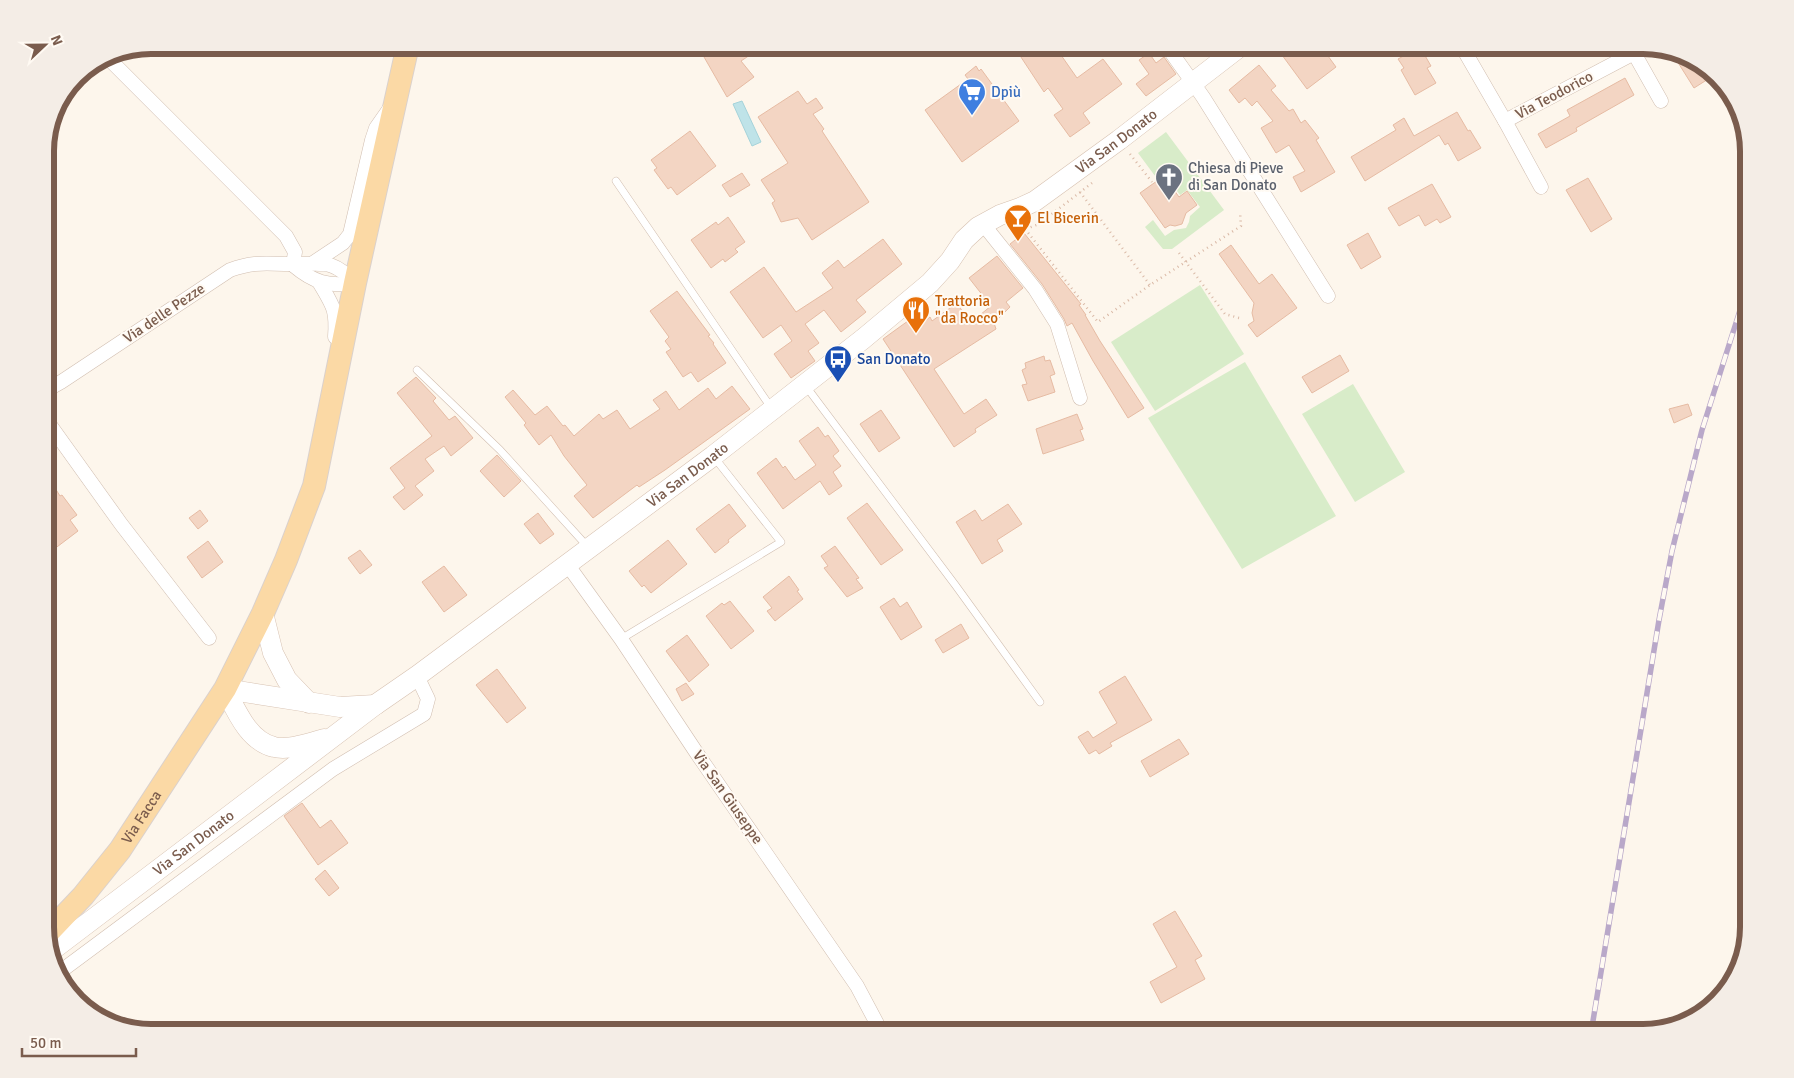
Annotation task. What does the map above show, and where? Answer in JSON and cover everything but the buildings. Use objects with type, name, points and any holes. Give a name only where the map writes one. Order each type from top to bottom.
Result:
[{"type":"main road","name":"Via Facca","points":[[54,927],[83,896],[120,850],[225,689],[263,613],[286,560],[314,486],[355,283],[406,54]]},
{"type":"street","points":[[1172,54],[1203,97],[1328,296]]},
{"type":"street","name":"Via San Donato","points":[[56,948],[375,705],[417,676],[713,456],[930,283],[950,262],[964,240],[983,224],[1000,214],[1020,208],[1035,200],[1119,140],[1230,54]]},
{"type":"street","name":"Via Teodorico","points":[[1466,54],[1541,188]]},
{"type":"street","name":"Via Teodorico","points":[[1505,121],[1630,54]]},
{"type":"street","name":"Via Teodorico","points":[[1635,54],[1661,101]]},
{"type":"street","points":[[112,62],[286,236],[295,252],[293,264],[319,282],[333,285],[355,283]]},
{"type":"street","points":[[314,263],[343,243],[350,234],[372,140],[382,118],[395,104]]},
{"type":"street","points":[[983,224],[1035,289],[1057,324],[1080,398]]},
{"type":"street","name":"Via delle Pezze","points":[[54,386],[230,270],[260,262],[314,263],[339,268],[355,283]]},
{"type":"street","points":[[319,282],[334,308],[336,321],[335,346],[322,447]]},
{"type":"street","points":[[54,431],[121,524],[208,638]]},
{"type":"street","name":"Via San Giuseppe","points":[[568,564],[622,639],[696,752],[857,986],[877,1024]]},
{"type":"street","points":[[263,613],[273,653],[287,680],[309,703]]},
{"type":"street","points":[[64,969],[334,768],[424,714],[428,699],[417,676]]},
{"type":"street","points":[[225,689],[340,707],[375,705]]},
{"type":"street","name":"Via San Donato","points":[[225,689],[243,723],[256,738],[274,747],[296,746],[336,735]]},
{"type":"lane","points":[[616,181],[773,409]]},
{"type":"lane","points":[[418,370],[500,450],[588,548]]},
{"type":"lane","points":[[804,384],[956,586],[1040,702]]},
{"type":"lane","points":[[622,639],[781,542],[713,456]]},
{"type":"path","points":[[1130,154],[1152,182]]},
{"type":"path","points":[[1080,192],[1150,285]]},
{"type":"path","points":[[1021,224],[1098,322],[1150,285],[1241,226],[1240,212]]},
{"type":"path","points":[[1179,253],[1225,314],[1239,318]]},
{"type":"green space","points":[[1166,132],[1224,210],[1172,249],[1163,249],[1145,227],[1153,220],[1165,236],[1174,230],[1186,228],[1190,216],[1200,207],[1187,190],[1180,195],[1165,175],[1158,180],[1138,153]]},
{"type":"green space","points":[[1200,285],[1244,354],[1155,411],[1111,342]]},
{"type":"green space","points":[[1245,362],[1336,516],[1242,569],[1148,418]]},
{"type":"green space","points":[[1353,384],[1405,472],[1355,502],[1302,414]]},
{"type":"water","points":[[742,101],[761,142],[752,146],[733,104]]},
{"type":"railway","points":[[1592,1024],[1672,551],[1702,430],[1740,310]]},
{"type":"place","name":"Dpiù","points":[[972,116]]},
{"type":"place","name":"Chiesa di Pieve di San Donato","points":[[1169,201]]},
{"type":"place","name":"El Bicerin","points":[[1018,242]]},
{"type":"place","name":"Trattoria \"da Rocco\"","points":[[916,334]]},
{"type":"place","name":"San Donato","points":[[838,383]]}]
